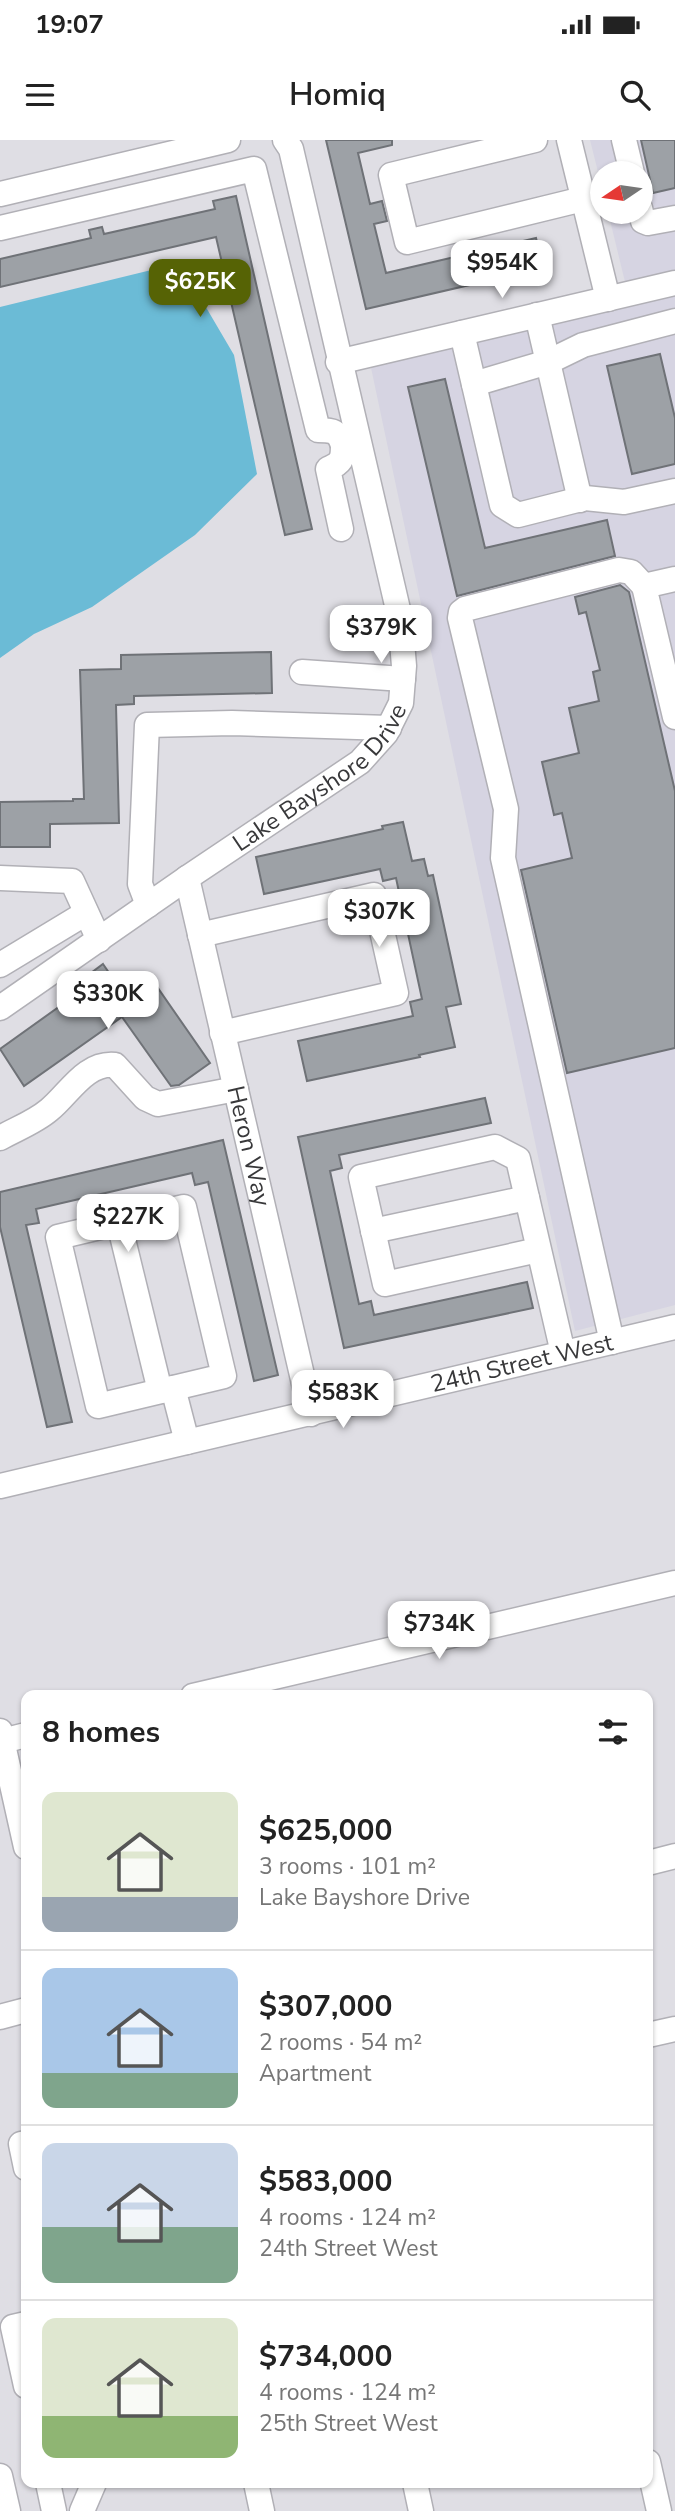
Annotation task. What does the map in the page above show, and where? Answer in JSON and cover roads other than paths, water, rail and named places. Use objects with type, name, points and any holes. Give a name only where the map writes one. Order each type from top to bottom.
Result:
[{"type":"street","points":[[0,194],[228,140]]},
{"type":"street","name":"Lake Bayshore Drive","points":[[0,1008],[360,762],[388,728],[401,703],[403,678],[400,618],[350,444],[338,362],[290,149],[285,140]]},
{"type":"street","points":[[535,140],[391,175],[407,242],[583,199]]},
{"type":"street","points":[[569,140],[608,299]]},
{"type":"street","points":[[624,140],[629,161]]},
{"type":"street","points":[[0,228],[254,169],[318,430],[332,430],[350,444],[339,464],[328,469],[341,529]]},
{"type":"street","points":[[653,222],[675,218]]},
{"type":"street","points":[[338,362],[608,299],[674,290]]},
{"type":"street","points":[[537,315],[580,500]]},
{"type":"street","points":[[474,384],[548,362],[583,345],[675,321]]},
{"type":"street","points":[[462,333],[502,505],[518,515],[580,500],[624,502],[675,491]]},
{"type":"street","points":[[612,1342],[503,858],[506,809],[460,618],[461,612],[619,570],[631,572],[644,586],[675,717]]},
{"type":"street","points":[[644,586],[675,579]]},
{"type":"street","points":[[302,672],[403,678]]},
{"type":"street","points":[[148,905],[140,884],[148,725],[232,723],[388,728]]},
{"type":"street","points":[[0,878],[72,881],[99,940]]},
{"type":"street","name":"Heron Way","points":[[187,878],[311,1414]]},
{"type":"street","points":[[200,934],[374,895],[397,993],[222,1033]]},
{"type":"street","points":[[0,965],[86,913]]},
{"type":"street","points":[[0,1138],[47,1112],[89,1071],[105,1064],[115,1065],[145,1098],[158,1104],[236,1089]]},
{"type":"street","points":[[538,1250],[385,1284],[361,1177],[495,1147],[518,1159],[563,1353]]},
{"type":"street","points":[[373,1231],[527,1198]]},
{"type":"street","points":[[184,1207],[224,1376],[98,1406],[58,1237],[119,1223],[184,1207]]},
{"type":"street","points":[[119,1223],[167,1390],[187,1442]]},
{"type":"street","name":"24th Street West","points":[[0,1486],[675,1327]]},
{"type":"street","points":[[219,1690],[675,1583]]},
{"type":"street","points":[[10,1735],[21,1812]]},
{"type":"street","points":[[653,1862],[675,1856]]},
{"type":"street","points":[[0,2017],[21,2011]]},
{"type":"street","points":[[653,2034],[675,2029]]},
{"type":"street","points":[[0,2476],[8,2511]]},
{"type":"street","points":[[653,2484],[659,2511]]},
{"type":"street","points":[[49,2488],[54,2511]]},
{"type":"street","points":[[82,2511],[92,2488]]},
{"type":"street","points":[[257,2488],[262,2511]]},
{"type":"street","points":[[416,2488],[421,2511]]},
{"type":"water","points":[[180,263],[234,355],[257,474],[195,535],[92,607],[34,634],[0,658],[0,307]]}]
